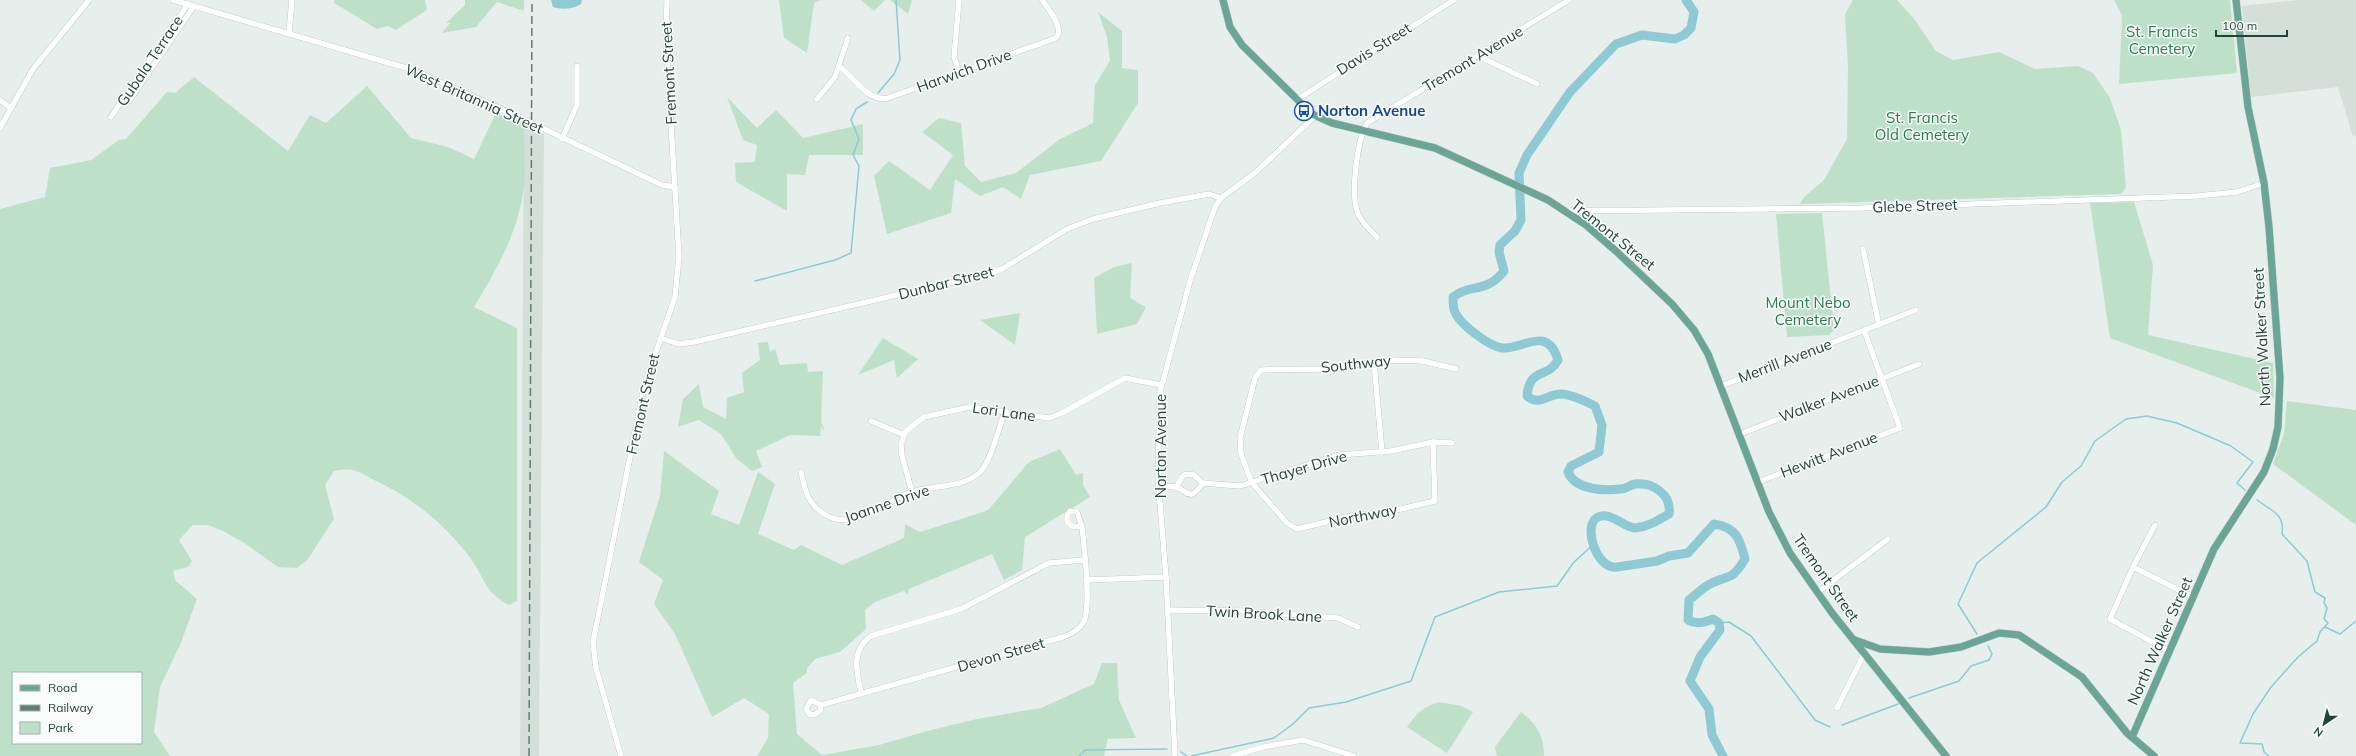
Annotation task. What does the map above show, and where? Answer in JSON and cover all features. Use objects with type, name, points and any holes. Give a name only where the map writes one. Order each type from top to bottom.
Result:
[{"type":"main road","name":"Tremont Street","points":[[1223,0],[1228,20],[1238,40],[1251,56],[1296,100],[1315,116],[1430,146],[1532,192],[1565,211],[1617,252],[1681,314],[1704,345],[1722,386],[1758,482],[1784,543],[1864,654],[1946,756]]},
{"type":"main road","name":"North Walker Street","points":[[2132,737],[2217,544],[2252,493],[2264,472],[2278,427],[2280,378],[2264,183],[2248,107],[2236,0]]},
{"type":"main road","name":"Tremont Street","points":[[1852,638],[1880,650],[1929,652],[1961,647],[1999,633],[2014,633],[2030,641],[2082,677],[2132,737],[2154,756]]},
{"type":"street","points":[[0,128],[36,65],[88,0]]},
{"type":"street","name":"West Britannia Street","points":[[173,0],[418,71],[662,185],[675,187]]},
{"type":"street","points":[[289,33],[292,0]]},
{"type":"street","name":"Fremont Street","points":[[621,756],[594,658],[594,638],[644,386],[673,303],[678,282],[679,257],[666,41],[667,0]]},
{"type":"street","points":[[959,0],[954,57],[959,72]]},
{"type":"street","name":"Harwich Drive","points":[[839,66],[870,95],[883,99],[1057,37],[1059,28],[1042,0]]},
{"type":"street","name":"Davis Street","points":[[1296,100],[1454,0]]},
{"type":"street","name":"Tremont Avenue","points":[[1364,130],[1369,122],[1567,1]]},
{"type":"street","name":"Gubala Terrace","points":[[124,98],[129,101],[191,5]]},
{"type":"street","name":"Gubala Terrace","points":[[111,117],[191,5]]},
{"type":"street","points":[[817,99],[833,81],[848,38]]},
{"type":"street","points":[[1478,56],[1537,84]]},
{"type":"street","points":[[562,139],[576,105],[577,66]]},
{"type":"street","points":[[0,100],[11,108]]},
{"type":"street","name":"Norton Avenue","points":[[1174,756],[1168,610],[1159,487],[1158,431],[1161,385],[1210,217],[1221,198],[1256,172],[1315,116]]},
{"type":"street","points":[[1364,130],[1355,171],[1356,209],[1362,221],[1377,237]]},
{"type":"street","name":"Glebe Street","points":[[1565,211],[1862,208],[2205,196],[2237,192],[2264,183]]},
{"type":"street","name":"Dunbar Street","points":[[660,338],[672,343],[684,344],[816,316],[979,276],[1002,269],[1067,229],[1093,219],[1209,194],[1221,198]]},
{"type":"street","points":[[1863,249],[1879,324]]},
{"type":"street","name":"Merrill Avenue","points":[[1722,386],[1916,310]]},
{"type":"street","points":[[1864,330],[1882,378]]},
{"type":"street","name":"Southway","points":[[1252,483],[1241,454],[1239,443],[1257,373],[1268,368],[1323,369],[1374,362],[1410,360],[1456,369]]},
{"type":"street","points":[[1374,362],[1382,452]]},
{"type":"street","name":"Walker Avenue","points":[[1740,434],[1919,364]]},
{"type":"street","name":"Lori Lane","points":[[904,435],[920,419],[960,408],[974,407],[1049,418],[1062,413],[1125,378],[1161,385]]},
{"type":"street","name":"Hewitt Avenue","points":[[1758,482],[1900,428],[1882,378]]},
{"type":"street","name":"Joanne Drive","points":[[800,472],[805,491],[811,504],[827,516],[842,522],[854,519],[912,492],[969,479],[978,474],[986,463],[1005,411]]},
{"type":"street","points":[[871,421],[904,435],[901,444],[902,456],[912,492]]},
{"type":"street","name":"Thayer Drive","points":[[1176,487],[1182,477],[1186,474],[1194,475],[1203,483],[1234,486],[1252,483],[1334,456],[1382,452],[1433,442],[1452,443]]},
{"type":"street","name":"Northway","points":[[1252,483],[1292,528],[1304,529],[1348,517],[1392,511],[1435,501],[1433,442]]},
{"type":"street","points":[[1159,487],[1176,487],[1191,494],[1196,492],[1203,483]]},
{"type":"street","points":[[2155,525],[2133,567],[2110,619],[2169,651]]},
{"type":"street","name":"Devon Street","points":[[822,705],[1071,633],[1081,626],[1086,615],[1086,580],[1082,527]]},
{"type":"street","points":[[1818,592],[1888,539]]},
{"type":"street","points":[[861,693],[856,658],[862,645],[870,636],[961,609],[1049,563],[1084,560]]},
{"type":"street","points":[[2133,567],[2193,597]]},
{"type":"street","points":[[1086,580],[1166,577]]},
{"type":"street","name":"Twin Brook Lane","points":[[1168,610],[1242,611],[1338,618],[1358,627]]},
{"type":"street","points":[[1837,708],[1864,654]]},
{"type":"street","points":[[1233,756],[1263,747],[1303,740],[1354,756]]},
{"type":"shaded area","points":[[2297,0],[2356,0],[2356,135],[2353,137],[2338,87],[2251,97],[2242,6]]},
{"type":"shaded area","points":[[524,124],[544,134],[539,756],[520,756]]},
{"type":"green space","points":[[334,0],[425,0],[427,10],[396,30],[388,26],[377,29],[334,3]]},
{"type":"green space","points":[[465,0],[524,0],[524,11],[497,2],[476,27],[442,33],[450,23],[446,23],[465,5]]},
{"type":"green space","points":[[779,0],[821,0],[814,3],[807,53],[784,38]]},
{"type":"green space","points":[[861,0],[885,0],[874,11]]},
{"type":"green space","points":[[890,0],[912,0],[908,14]]},
{"type":"green space","name":"St. Francis Old Cemetery","points":[[1853,0],[1897,0],[1915,20],[1936,51],[1953,60],[1999,52],[2035,69],[2078,66],[2093,73],[2110,98],[2121,130],[2126,188],[2121,194],[1800,204],[1804,197],[1824,180],[1847,139],[1848,66],[1845,14]]},
{"type":"green space","name":"St. Francis Cemetery","points":[[2114,0],[2230,0],[2237,73],[2119,84],[2122,15]]},
{"type":"green space","points":[[1098,12],[1122,31],[1122,68],[1138,70],[1138,103],[1101,161],[1030,175],[1021,199],[1003,187],[980,196],[955,179],[951,213],[887,234],[874,176],[889,161],[930,190],[953,155],[922,132],[939,118],[961,123],[965,166],[981,182],[1016,173],[1060,139],[1093,123],[1095,85],[1110,61],[1107,37]]},
{"type":"green space","points":[[194,77],[288,151],[310,115],[326,123],[367,86],[411,138],[448,147],[474,159],[496,113],[524,124],[525,178],[517,219],[499,264],[474,307],[517,328],[517,601],[509,605],[494,595],[486,585],[476,566],[461,546],[439,523],[414,503],[387,486],[358,471],[334,471],[325,485],[334,519],[308,559],[297,568],[278,567],[246,544],[223,531],[208,525],[193,525],[179,540],[192,561],[188,567],[173,571],[175,580],[197,599],[180,645],[160,687],[154,732],[170,756],[0,756],[0,209],[45,197],[50,168],[91,160],[119,140],[126,139],[167,92],[175,93]]},
{"type":"green space","points":[[727,97],[757,128],[776,110],[803,138],[863,124],[863,155],[809,155],[805,175],[787,174],[787,211],[736,182],[735,163],[755,162],[757,145],[743,140]]},
{"type":"green space","points":[[2134,202],[2153,265],[2148,335],[2273,363],[2274,398],[2110,338],[2090,203]]},
{"type":"green space","name":"Mount Nebo Cemetery","points":[[1822,213],[1834,330],[1829,335],[1787,337],[1776,214]]},
{"type":"green space","points":[[1132,263],[1130,298],[1146,307],[1137,324],[1097,334],[1094,278],[1114,267]]},
{"type":"green space","points":[[1020,313],[1015,345],[980,320]]},
{"type":"green space","points":[[883,338],[918,359],[897,378],[894,360],[858,375]]},
{"type":"green space","points":[[768,342],[770,352],[775,349],[780,365],[807,363],[808,372],[823,371],[821,421],[825,433],[821,426],[820,436],[790,435],[756,451],[762,467],[752,471],[736,458],[721,434],[699,420],[678,427],[683,399],[699,384],[703,407],[726,419],[727,398],[744,392],[742,373],[760,360],[758,343]]},
{"type":"green space","points":[[2287,401],[2356,410],[2356,525],[2273,464],[2284,434]]},
{"type":"green space","points":[[1060,449],[1076,475],[1083,473],[1083,485],[1090,497],[1025,537],[1022,570],[1004,580],[992,554],[909,589],[908,594],[904,591],[875,602],[865,610],[866,629],[840,652],[815,659],[807,668],[807,673],[793,683],[797,734],[822,755],[879,745],[927,731],[977,719],[1041,708],[1094,684],[1102,663],[1117,663],[1119,700],[1136,738],[1108,739],[1104,756],[757,756],[768,738],[769,714],[744,698],[712,717],[675,634],[654,604],[663,580],[639,562],[660,496],[664,451],[719,491],[711,514],[739,525],[758,472],[775,484],[758,534],[794,550],[801,545],[842,565],[904,538],[905,524],[920,532],[989,509],[1029,462]]},
{"type":"green space","points":[[1439,702],[1462,706],[1473,712],[1447,753],[1407,727],[1421,711]]},
{"type":"green space","points":[[1521,712],[1531,721],[1541,736],[1544,756],[1497,756],[1495,747]]},
{"type":"water","points":[[551,0],[582,0],[581,4],[578,6],[564,9],[553,7]]},
{"type":"waterway","points":[[878,93],[894,74],[900,60],[896,0]]},
{"type":"waterway","points":[[1686,0],[1694,12],[1691,28],[1684,35],[1675,39],[1642,35],[1616,44],[1570,92],[1527,155],[1519,173],[1521,220],[1515,231],[1500,245],[1499,252],[1504,271],[1491,283],[1485,286],[1466,290],[1453,297],[1453,303],[1456,315],[1461,321],[1474,333],[1489,343],[1502,348],[1510,348],[1534,341],[1541,341],[1548,343],[1553,349],[1558,360],[1549,370],[1535,377],[1529,387],[1527,396],[1532,399],[1540,400],[1552,395],[1562,394],[1579,398],[1595,406],[1602,425],[1599,452],[1571,466],[1568,472],[1577,483],[1591,488],[1607,490],[1623,489],[1635,484],[1648,485],[1660,491],[1667,501],[1669,514],[1644,526],[1635,528],[1631,527],[1608,516],[1598,517],[1593,521],[1591,537],[1594,546],[1603,561],[1609,566],[1617,567],[1657,561],[1669,556],[1688,553],[1714,524],[1732,531],[1739,540],[1745,559],[1736,571],[1733,574],[1707,586],[1689,600],[1688,620],[1697,623],[1713,619],[1719,623],[1720,630],[1700,657],[1690,681],[1709,709],[1712,735],[1723,756]]},
{"type":"waterway","points":[[755,281],[835,260],[851,253],[859,166],[853,155],[859,139],[851,120],[856,109],[867,102]]},
{"type":"waterway","points":[[1977,634],[1958,604],[1977,563],[2046,507],[2062,482],[2081,466],[2095,441],[2126,419],[2147,416],[2177,423],[2231,446],[2253,462],[2237,483],[2245,490]]},
{"type":"waterway","points":[[2257,500],[2272,510],[2279,517],[2282,527],[2282,534],[2307,561],[2315,592],[2325,598],[2324,603],[2327,608],[2324,619],[2328,623],[2320,632],[2317,641],[2298,657],[2271,687],[2253,714],[2240,743],[2262,744],[2264,752],[2269,756]]},
{"type":"waterway","points":[[1191,756],[1274,738],[1293,724],[1309,708],[1346,702],[1411,681],[1435,617],[1499,592],[1557,586],[1574,562],[1594,544]]},
{"type":"waterway","points":[[2325,627],[2340,634],[2356,621]]},
{"type":"waterway","points":[[1719,623],[1729,622],[1751,636],[1815,720],[1830,727]]},
{"type":"waterway","points":[[1909,698],[1959,681],[1971,666],[1989,660],[1992,654],[1988,646]]},
{"type":"waterway","points":[[1842,725],[1898,704]]},
{"type":"waterway","points":[[1079,756],[1085,750],[1167,749]]},
{"type":"waterway","points":[[1181,752],[1187,756]]},
{"type":"railway","points":[[529,756],[532,0]]},
{"type":"place","name":"Norton Avenue","points":[[1304,111]]}]
